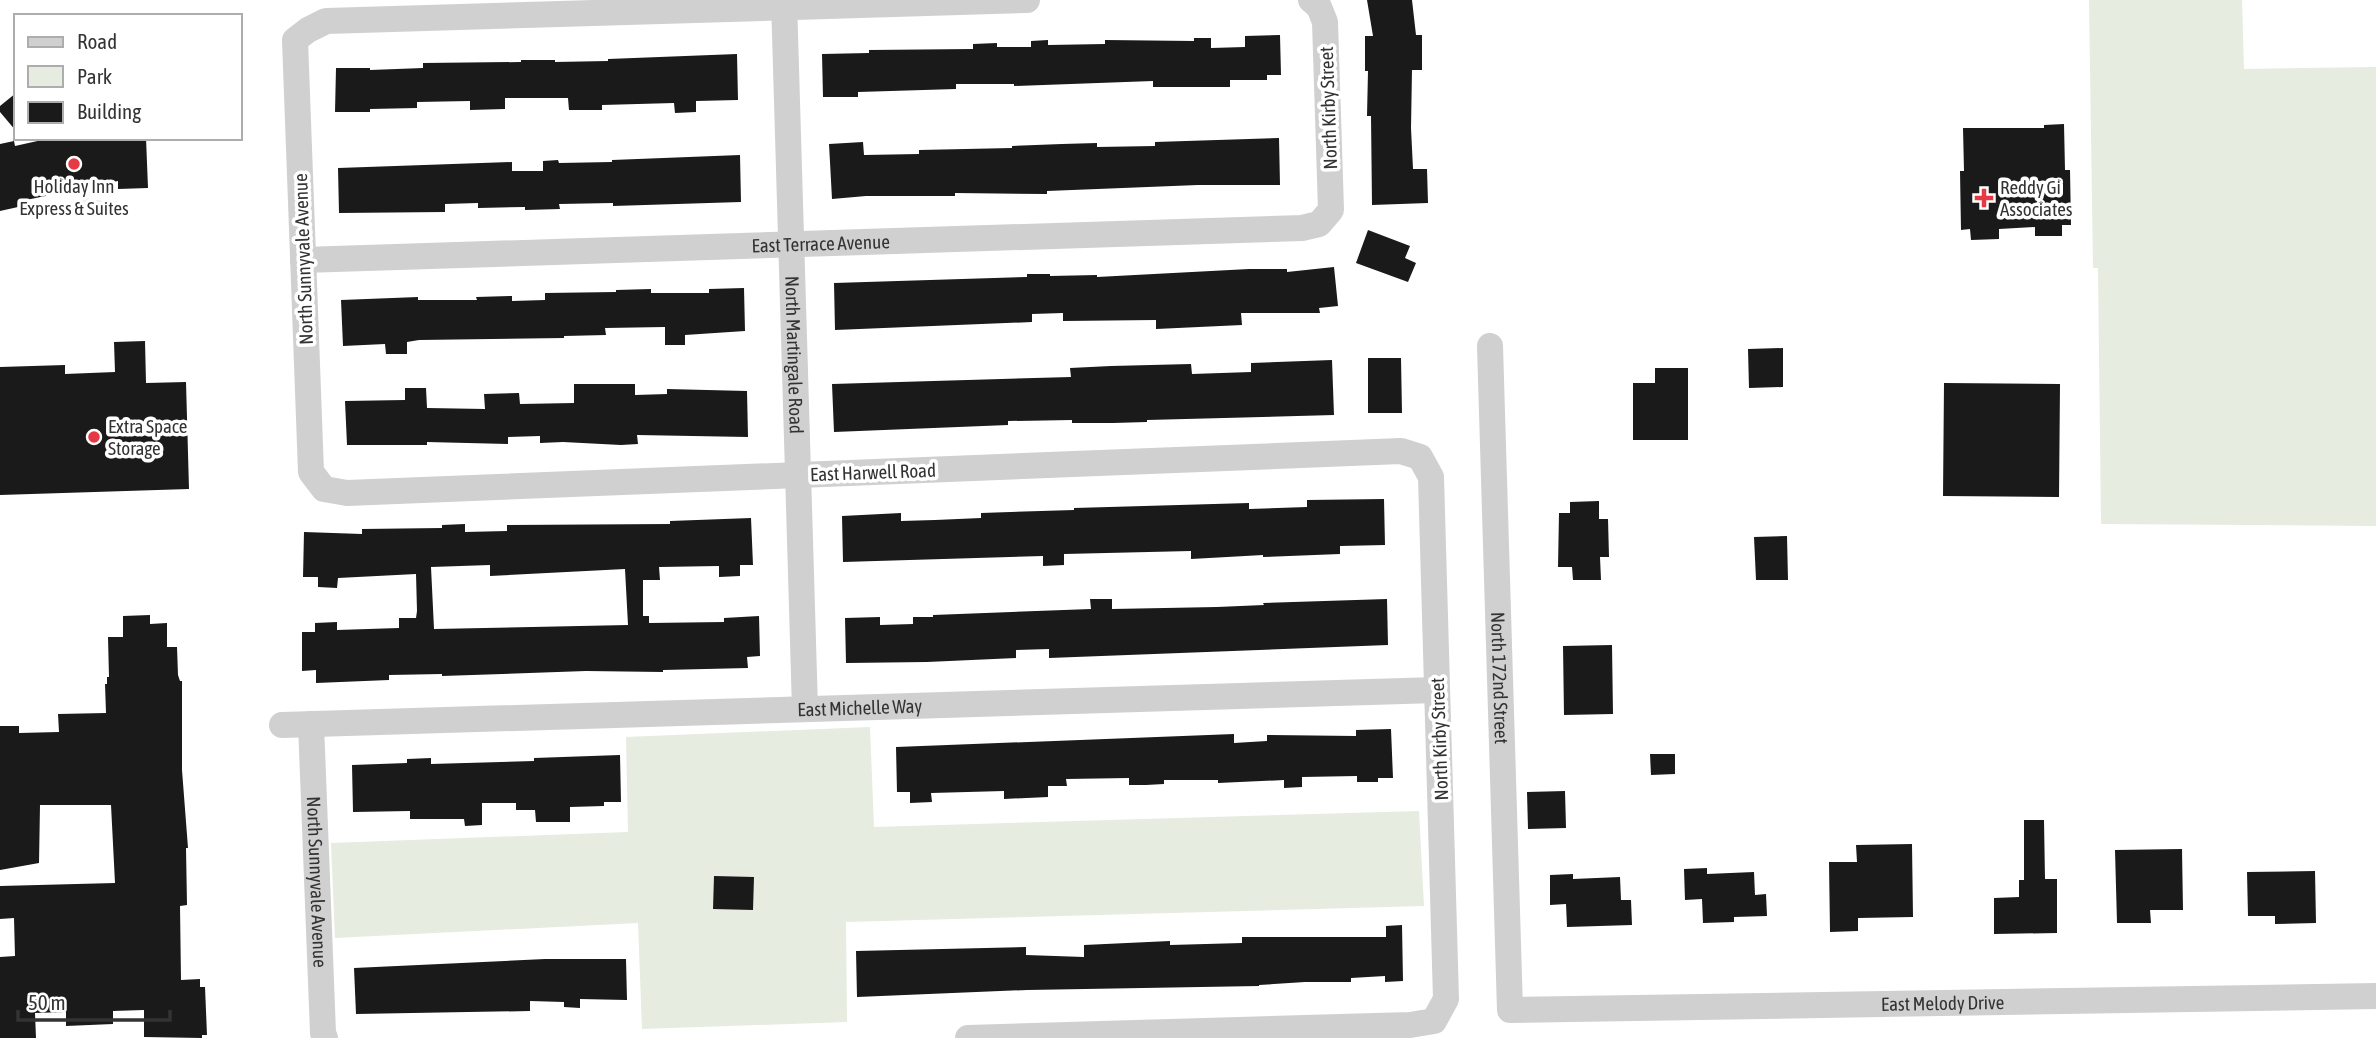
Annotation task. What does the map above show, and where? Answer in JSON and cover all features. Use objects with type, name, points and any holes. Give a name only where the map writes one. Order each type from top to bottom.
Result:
[{"type":"street","points":[[784,4],[1027,0]]},
{"type":"street","name":"North Kirby Street","points":[[1315,3],[1325,22],[1331,210]]},
{"type":"street","name":"North Sunnyvale Avenue","points":[[324,489],[311,472],[295,40],[326,21],[784,4]]},
{"type":"street","name":"North Martingale Road","points":[[784,4],[805,709]]},
{"type":"street","name":"East Terrace Avenue","points":[[303,260],[1302,228],[1319,224],[1331,210]]},
{"type":"street","name":"North 172nd Street","points":[[1490,346],[1510,1010]]},
{"type":"street","name":"East Harwell Road","points":[[324,489],[347,493],[1401,451],[1420,457]]},
{"type":"street","name":"North Kirby Street","points":[[968,1038],[1396,1026],[1434,1021],[1446,999],[1431,477],[1420,457]]},
{"type":"street","name":"East Michelle Way","points":[[282,725],[1437,691]]},
{"type":"street","name":"North Sunnyvale Avenue","points":[[311,724],[325,1038]]},
{"type":"street","name":"East Melody Drive","points":[[1510,1010],[2376,996]]},
{"type":"green space","points":[[2089,0],[2242,0],[2244,69],[2376,67],[2376,526],[2101,524],[2098,268],[2093,268]]},
{"type":"green space","points":[[86,198],[113,206],[114,212],[42,215],[56,208]]},
{"type":"green space","points":[[870,727],[874,827],[1419,811],[1424,906],[846,922],[847,1022],[642,1029],[638,923],[335,938],[331,843],[628,832],[626,737]]},
{"type":"building","points":[[1367,0],[1412,0],[1416,35],[1422,35],[1422,70],[1412,70],[1413,169],[1427,169],[1428,203],[1372,205],[1371,116],[1367,116],[1368,71],[1365,71],[1365,36],[1373,36]]},
{"type":"building","points":[[1280,35],[1281,75],[1267,75],[1267,80],[1230,80],[1230,87],[1153,87],[1153,81],[1014,86],[956,84],[956,89],[858,92],[858,97],[823,97],[822,54],[869,53],[869,50],[973,49],[973,44],[997,43],[997,47],[1031,47],[1031,41],[1048,40],[1048,45],[1105,44],[1105,40],[1194,41],[1194,38],[1211,38],[1211,48],[1245,47],[1245,36]]},
{"type":"building","points":[[737,54],[738,100],[696,101],[696,112],[675,113],[674,103],[602,105],[602,110],[569,110],[568,98],[505,98],[505,109],[470,110],[470,101],[417,102],[417,108],[335,112],[336,68],[370,70],[423,68],[423,63],[608,61]]},
{"type":"building","points":[[14,95],[14,129],[0,112],[0,106]]},
{"type":"building","name":"Reddy Gi Associates","points":[[2064,124],[2065,170],[2070,170],[2071,225],[2062,225],[2062,236],[2035,236],[2035,227],[1999,229],[1999,239],[1971,240],[1970,229],[1961,230],[1960,171],[1964,171],[1963,128],[2044,128],[2044,125]]},
{"type":"building","points":[[1279,138],[1280,185],[1198,185],[1047,191],[1047,194],[955,193],[955,196],[866,196],[832,199],[829,144],[863,142],[864,155],[919,154],[919,150],[1012,146],[1097,143],[1097,147],[1155,146],[1155,142]]},
{"type":"building","name":"Holiday Inn Express & Suites","points":[[42,140],[146,140],[148,188],[118,189],[118,181],[26,200],[27,205],[0,211],[0,144],[14,141],[15,146]]},
{"type":"building","points":[[740,155],[741,202],[613,206],[613,203],[559,204],[560,209],[525,210],[525,207],[478,208],[478,203],[445,204],[445,212],[339,213],[338,168],[512,162],[512,171],[543,171],[543,161],[612,162]]},
{"type":"building","points":[[1368,230],[1410,246],[1405,258],[1416,263],[1408,282],[1356,263]]},
{"type":"building","points":[[1334,267],[1338,306],[1319,308],[1320,313],[1241,313],[1242,325],[1156,329],[1156,320],[1063,321],[1063,313],[1032,314],[1032,322],[835,330],[834,283],[1027,277],[1027,274],[1097,277],[1249,269],[1287,269],[1287,272]]},
{"type":"building","points":[[744,288],[745,331],[685,335],[685,345],[665,345],[665,327],[605,328],[606,335],[564,338],[419,340],[407,342],[407,354],[386,354],[385,344],[343,346],[341,300],[418,297],[418,300],[477,300],[476,297],[512,296],[512,301],[545,300],[545,293],[651,289],[651,293],[709,293],[709,289]]},
{"type":"building","name":"Extra Space Storage","points":[[145,341],[146,383],[186,382],[189,489],[0,495],[0,367],[65,365],[65,374],[115,372],[114,342]]},
{"type":"building","points":[[1783,348],[1783,387],[1749,388],[1748,349]]},
{"type":"building","points":[[1368,358],[1401,358],[1402,413],[1368,413]]},
{"type":"building","points":[[1332,360],[1334,415],[1113,423],[1072,423],[1072,420],[1008,421],[1008,425],[834,432],[832,384],[1071,377],[1070,368],[1111,366],[1191,364],[1192,374],[1251,372],[1251,363]]},
{"type":"building","points":[[1655,368],[1688,368],[1688,440],[1633,440],[1633,383],[1655,383]]},
{"type":"building","points":[[1944,383],[2060,384],[2059,497],[1943,496]]},
{"type":"building","points":[[574,384],[635,384],[635,395],[667,394],[667,389],[747,391],[748,437],[637,435],[638,444],[621,445],[540,443],[540,436],[508,437],[508,444],[427,442],[427,445],[347,445],[345,401],[405,400],[405,388],[426,388],[427,408],[485,409],[484,394],[519,393],[520,404],[574,403]]},
{"type":"building","points":[[1384,499],[1385,545],[1340,546],[1340,554],[1191,559],[1191,551],[1064,554],[1064,565],[1043,566],[1043,556],[843,562],[842,516],[901,513],[901,521],[935,520],[981,518],[981,513],[1074,508],[1249,503],[1249,509],[1307,507],[1307,500]]},
{"type":"building","points":[[1599,501],[1599,519],[1608,519],[1609,557],[1600,557],[1601,580],[1573,580],[1572,567],[1558,567],[1559,513],[1570,513],[1570,502]]},
{"type":"building","points":[[751,518],[753,565],[740,565],[740,576],[719,577],[719,566],[659,567],[660,580],[643,580],[643,616],[649,616],[649,623],[724,622],[724,618],[759,616],[760,656],[747,657],[748,668],[663,672],[389,675],[389,680],[316,683],[316,670],[302,671],[302,632],[315,632],[315,623],[337,622],[337,630],[399,628],[399,618],[416,618],[417,611],[416,574],[338,578],[337,588],[318,587],[318,577],[303,577],[304,532],[362,534],[362,529],[442,528],[442,525],[465,524],[465,532],[507,531],[507,525],[670,524],[670,521]],"holes":[[[490,565],[490,576],[625,569],[628,625],[434,629],[431,567]]]},
{"type":"building","points":[[1787,536],[1788,580],[1756,580],[1754,537]]},
{"type":"building","points":[[1090,599],[1112,599],[1112,609],[1387,599],[1388,645],[1049,658],[1049,649],[1016,650],[1016,658],[846,663],[845,618],[880,617],[880,625],[913,624],[913,617],[933,615],[1091,609]]},
{"type":"building","points":[[150,615],[150,624],[167,623],[167,647],[177,647],[178,675],[182,681],[182,770],[188,848],[187,905],[180,906],[181,980],[200,979],[200,987],[205,987],[207,1035],[202,1035],[202,1038],[144,1037],[144,1010],[113,1011],[113,1024],[66,1026],[66,1012],[35,1013],[36,1038],[0,1038],[0,957],[15,956],[14,918],[0,919],[0,886],[115,883],[111,805],[40,805],[39,863],[0,870],[0,726],[19,726],[19,733],[59,732],[58,714],[106,713],[108,637],[123,637],[123,616]]},
{"type":"building","points":[[1612,645],[1613,714],[1564,715],[1563,646]]},
{"type":"building","points":[[1391,729],[1393,778],[1378,778],[1378,782],[1357,782],[1357,776],[1302,777],[1302,787],[1284,788],[1284,780],[1218,783],[1218,780],[1164,780],[1164,784],[1129,785],[1129,778],[1066,779],[1067,786],[1048,786],[1048,797],[1004,799],[1004,791],[931,793],[932,802],[910,803],[910,792],[897,792],[896,747],[1234,734],[1234,743],[1267,741],[1267,735],[1356,736],[1356,730]]},
{"type":"building","points":[[1650,754],[1675,754],[1675,774],[1651,775]]},
{"type":"building","points":[[620,755],[621,802],[604,802],[604,806],[570,807],[570,822],[536,822],[535,810],[516,810],[516,803],[482,803],[482,825],[465,826],[464,819],[410,819],[410,811],[353,812],[352,765],[407,763],[407,759],[431,758],[431,764]]},
{"type":"building","points":[[1565,791],[1566,828],[1528,829],[1527,792]]},
{"type":"building","points":[[2024,820],[2044,820],[2045,879],[2057,879],[2057,933],[1994,934],[1994,898],[2019,897],[2019,880],[2024,880]]},
{"type":"building","points":[[1912,844],[1913,917],[1858,918],[1858,931],[1830,932],[1829,862],[1857,862],[1856,845]]},
{"type":"building","points":[[2182,849],[2183,910],[2150,910],[2151,923],[2117,923],[2115,850]]},
{"type":"building","points":[[1707,868],[1707,874],[1754,872],[1755,895],[1766,894],[1767,916],[1734,917],[1734,922],[1703,923],[1702,899],[1685,900],[1684,869]]},
{"type":"building","points":[[2315,871],[2316,923],[2275,924],[2275,916],[2248,916],[2247,872]]},
{"type":"building","points":[[1573,874],[1573,879],[1620,877],[1621,900],[1631,900],[1632,925],[1567,927],[1566,904],[1550,905],[1550,875]]},
{"type":"building","points":[[714,876],[754,877],[753,910],[713,909]]},
{"type":"building","points":[[1402,925],[1403,981],[1385,982],[1385,976],[1351,978],[1351,982],[1259,986],[1027,990],[857,997],[856,951],[1026,947],[1026,955],[1084,957],[1084,945],[1170,941],[1170,945],[1242,943],[1242,937],[1386,937],[1386,926]]},
{"type":"building","points":[[545,959],[626,959],[627,1000],[580,999],[580,1008],[564,1007],[564,1002],[530,1001],[530,1011],[356,1014],[354,968]]},
{"type":"place","name":"Holiday Inn Express & Suites","points":[[74,164]]},
{"type":"place","name":"Reddy Gi Associates","points":[[1984,198]]},
{"type":"place","name":"Extra Space Storage","points":[[94,437]]}]
